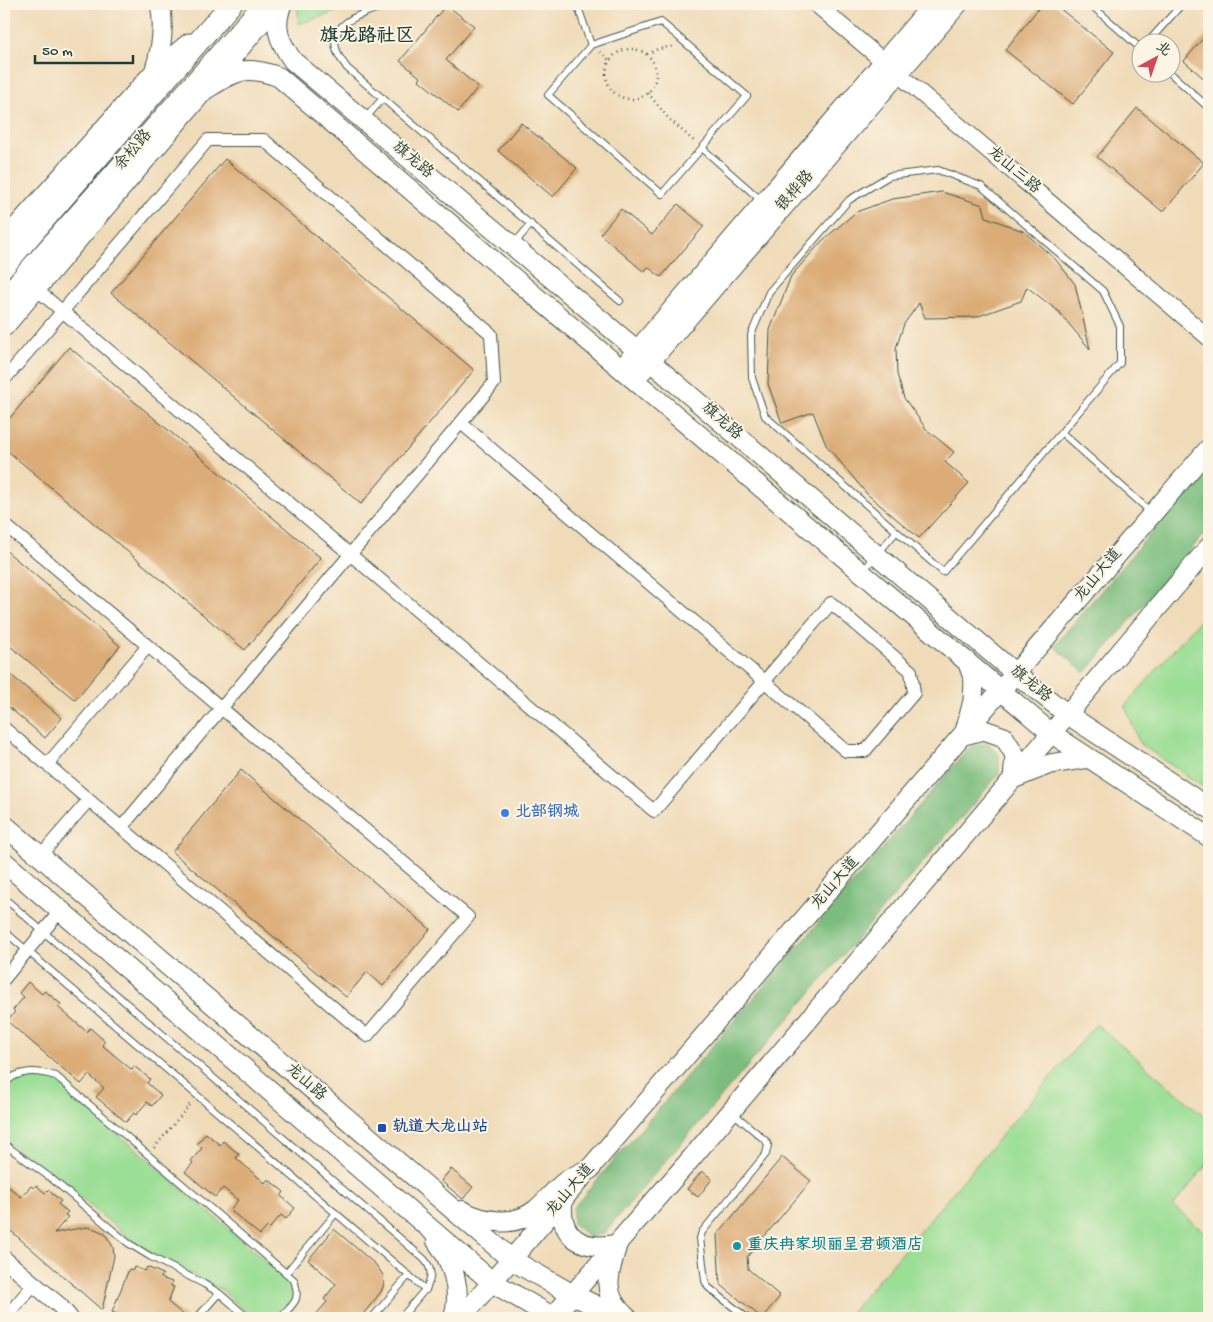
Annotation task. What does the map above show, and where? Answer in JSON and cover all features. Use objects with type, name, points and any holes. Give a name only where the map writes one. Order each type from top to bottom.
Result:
[{"type":"highway","name":"余松路","points":[[4,299],[264,4]]},
{"type":"highway","name":"余松路","points":[[4,266],[224,12]]},
{"type":"main road","points":[[154,72],[161,52],[163,33],[160,4]]},
{"type":"main road","points":[[4,326],[278,4]]},
{"type":"main road","name":"旗龙路","points":[[282,4],[278,16],[277,31],[282,47],[293,61],[644,356],[1016,674],[1067,714],[1209,808]]},
{"type":"main road","name":"银桦路","points":[[628,374],[891,67],[934,4]]},
{"type":"main road","name":"银桦路","points":[[644,356],[764,203],[891,67],[958,4]]},
{"type":"main road","points":[[4,240],[154,72],[224,12]]},
{"type":"main road","points":[[205,90],[232,73],[247,69],[262,71],[280,77],[1051,733],[1209,837]]},
{"type":"main road","name":"龙山大道","points":[[461,1318],[1209,448]]},
{"type":"main road","points":[[553,1318],[732,1111],[1209,547]]},
{"type":"main road","points":[[967,661],[974,680],[973,701],[964,735],[984,730],[1004,737],[1015,755],[1013,779]]},
{"type":"main road","points":[[1013,779],[1050,764],[1089,758]]},
{"type":"main road","name":"龙山路","points":[[4,825],[512,1260],[573,1295],[621,1318]]},
{"type":"main road","name":"龙山路","points":[[4,862],[492,1282],[553,1318]]},
{"type":"main road","points":[[445,1203],[481,1219],[493,1221],[516,1220],[535,1211],[564,1182],[591,1168]]},
{"type":"main road","points":[[563,1200],[563,1220],[572,1237],[582,1243],[593,1246],[617,1244]]},
{"type":"main road","points":[[419,1218],[443,1249],[453,1270],[457,1300],[454,1318]]},
{"type":"main road","points":[[617,1244],[609,1272],[609,1292],[616,1307],[627,1318]]},
{"type":"street","name":"龙山三路","points":[[816,4],[1209,338]]},
{"type":"street","points":[[4,380],[208,140],[264,140],[492,334],[494,383],[121,828]]},
{"type":"street","points":[[36,289],[654,811],[764,681],[832,603],[911,670],[914,693],[865,751],[846,751],[764,681],[461,423]]},
{"type":"street","points":[[4,524],[468,917],[367,1036],[4,728]]},
{"type":"street","points":[[47,765],[148,646]]},
{"type":"street","points":[[40,856],[88,801]]},
{"type":"street","points":[[4,979],[60,910]]},
{"type":"street","points":[[4,1260],[65,1312],[84,1318]]},
{"type":"street","points":[[5,1318],[34,1284]]},
{"type":"lane","points":[[391,4],[354,17],[342,26],[335,40],[337,53],[347,68],[620,301]]},
{"type":"lane","points":[[577,4],[591,45]]},
{"type":"lane","points":[[1090,4],[1130,39]]},
{"type":"lane","points":[[1157,32],[1182,4]]},
{"type":"lane","points":[[661,22],[747,96],[662,194],[548,95],[591,45],[661,22]]},
{"type":"lane","points":[[1180,82],[1209,108]]},
{"type":"lane","points":[[364,121],[382,98]]},
{"type":"lane","points":[[702,148],[764,203]]},
{"type":"lane","points":[[938,170],[980,186],[1104,290],[1120,326],[1120,363],[1062,433],[943,572],[765,416],[752,378],[751,336],[769,292],[849,200],[889,176],[938,170]]},
{"type":"lane","points":[[513,245],[530,224]]},
{"type":"lane","points":[[1062,433],[1153,514]]},
{"type":"lane","points":[[863,572],[896,532]]},
{"type":"lane","points":[[4,898],[424,1259],[431,1269],[430,1281],[426,1290],[401,1318]]},
{"type":"lane","points":[[4,931],[426,1290]]},
{"type":"lane","points":[[4,1085],[8,1079],[24,1072],[39,1071],[56,1076],[294,1280],[298,1292],[294,1302],[280,1318]]},
{"type":"lane","points":[[732,1111],[766,1140],[768,1150],[702,1232],[700,1238],[705,1281],[708,1287],[747,1318]]},
{"type":"lane","points":[[4,1144],[52,1179],[128,1243],[219,1293],[248,1318]]},
{"type":"lane","points":[[4,1156],[10,1149]]},
{"type":"lane","points":[[286,1273],[336,1213]]},
{"type":"lane","points":[[372,1318],[409,1275]]},
{"type":"lane","points":[[197,1318],[219,1293]]},
{"type":"path","points":[[647,54],[658,48],[686,43]]},
{"type":"path","points":[[634,48],[647,54],[655,66],[656,81],[648,93],[635,100],[620,98],[609,88],[605,74],[609,60],[620,50],[634,48]]},
{"type":"path","points":[[648,93],[668,118],[702,148]]},
{"type":"path","points":[[148,1155],[198,1096]]},
{"type":"green space","points":[[297,4],[359,4],[299,24]]},
{"type":"green space","points":[[1209,465],[1209,528],[1085,673],[1054,646]]},
{"type":"green space","points":[[1209,609],[1209,791],[1140,744],[1125,706]]},
{"type":"green space","points":[[988,743],[999,754],[999,774],[604,1233],[589,1237],[573,1224],[573,1208],[970,747]]},
{"type":"green space","points":[[1096,1024],[1209,1120],[1209,1162],[1173,1206],[1209,1236],[1209,1318],[846,1318]]},
{"type":"green space","points":[[37,1075],[55,1079],[290,1282],[292,1298],[276,1318],[252,1318],[221,1289],[152,1254],[130,1239],[56,1177],[4,1140],[5,1106],[10,1088],[25,1077]]},
{"type":"building","points":[[1042,4],[1054,4],[1114,52],[1073,104],[1005,50]]},
{"type":"building","points":[[446,5],[474,26],[446,60],[478,87],[458,112],[419,80],[421,78],[400,61]]},
{"type":"building","points":[[1209,31],[1209,83],[1184,61]]},
{"type":"building","points":[[1137,108],[1204,163],[1163,212],[1097,157]]},
{"type":"building","points":[[521,123],[577,168],[553,197],[498,151]]},
{"type":"building","points":[[225,159],[474,370],[361,504],[111,293]]},
{"type":"building","points":[[942,192],[983,205],[986,217],[1023,231],[1056,260],[1075,284],[1090,349],[1058,311],[1027,287],[1021,301],[976,317],[925,318],[919,303],[904,324],[896,348],[897,374],[904,398],[927,430],[954,452],[945,462],[969,483],[919,538],[867,494],[826,445],[813,412],[782,423],[768,384],[770,330],[791,276],[822,241],[856,212],[892,199]]},
{"type":"building","points":[[678,204],[704,226],[661,277],[648,267],[644,272],[600,234],[621,209],[652,235]]},
{"type":"building","points":[[69,347],[321,558],[245,650],[4,448],[4,425]]},
{"type":"building","points":[[4,549],[120,646],[75,700],[4,641]]},
{"type":"building","points":[[4,669],[62,718],[45,738],[4,703]]},
{"type":"building","points":[[241,770],[430,929],[383,986],[367,972],[346,997],[172,852]]},
{"type":"building","points":[[28,982],[42,994],[45,991],[61,1004],[58,1007],[87,1032],[90,1028],[105,1041],[102,1045],[132,1070],[134,1066],[150,1079],[147,1083],[161,1095],[152,1106],[147,1102],[136,1115],[134,1113],[126,1122],[96,1097],[104,1088],[89,1075],[81,1084],[7,1021],[24,997],[19,993]]},
{"type":"building","points":[[206,1133],[220,1145],[223,1141],[239,1154],[236,1158],[265,1183],[268,1179],[284,1192],[281,1196],[295,1208],[286,1219],[281,1215],[270,1228],[268,1226],[260,1235],[230,1210],[238,1200],[223,1188],[215,1197],[185,1172],[202,1148],[197,1144]]},
{"type":"building","name":"重庆冉家坝丽呈君顿酒店","points":[[782,1157],[811,1181],[747,1257],[748,1269],[780,1296],[762,1318],[720,1284],[717,1235]]},
{"type":"building","points":[[451,1169],[473,1187],[463,1199],[441,1181]]},
{"type":"building","points":[[702,1171],[712,1179],[698,1197],[687,1189]]},
{"type":"building","points":[[4,1183],[21,1197],[31,1186],[34,1188],[36,1185],[45,1193],[48,1190],[61,1201],[58,1204],[68,1212],[65,1215],[68,1217],[54,1233],[86,1227],[104,1233],[113,1247],[114,1256],[102,1310],[4,1225]]},
{"type":"building","points":[[334,1229],[376,1265],[383,1275],[384,1284],[381,1292],[360,1318],[313,1318],[327,1302],[324,1299],[336,1284],[308,1260]]},
{"type":"building","points":[[134,1267],[145,1271],[147,1267],[163,1274],[161,1278],[172,1282],[171,1286],[174,1287],[168,1302],[187,1318],[128,1318],[112,1312],[129,1269],[133,1270]]},
{"type":"place","name":"北部钢城","points":[[505,813]]},
{"type":"place","name":"轨道大龙山站","points":[[382,1128]]},
{"type":"place","name":"重庆冉家坝丽呈君顿酒店","points":[[737,1246]]},
{"type":"district","name":"旗龙路社区","points":[[367,37]]}]
